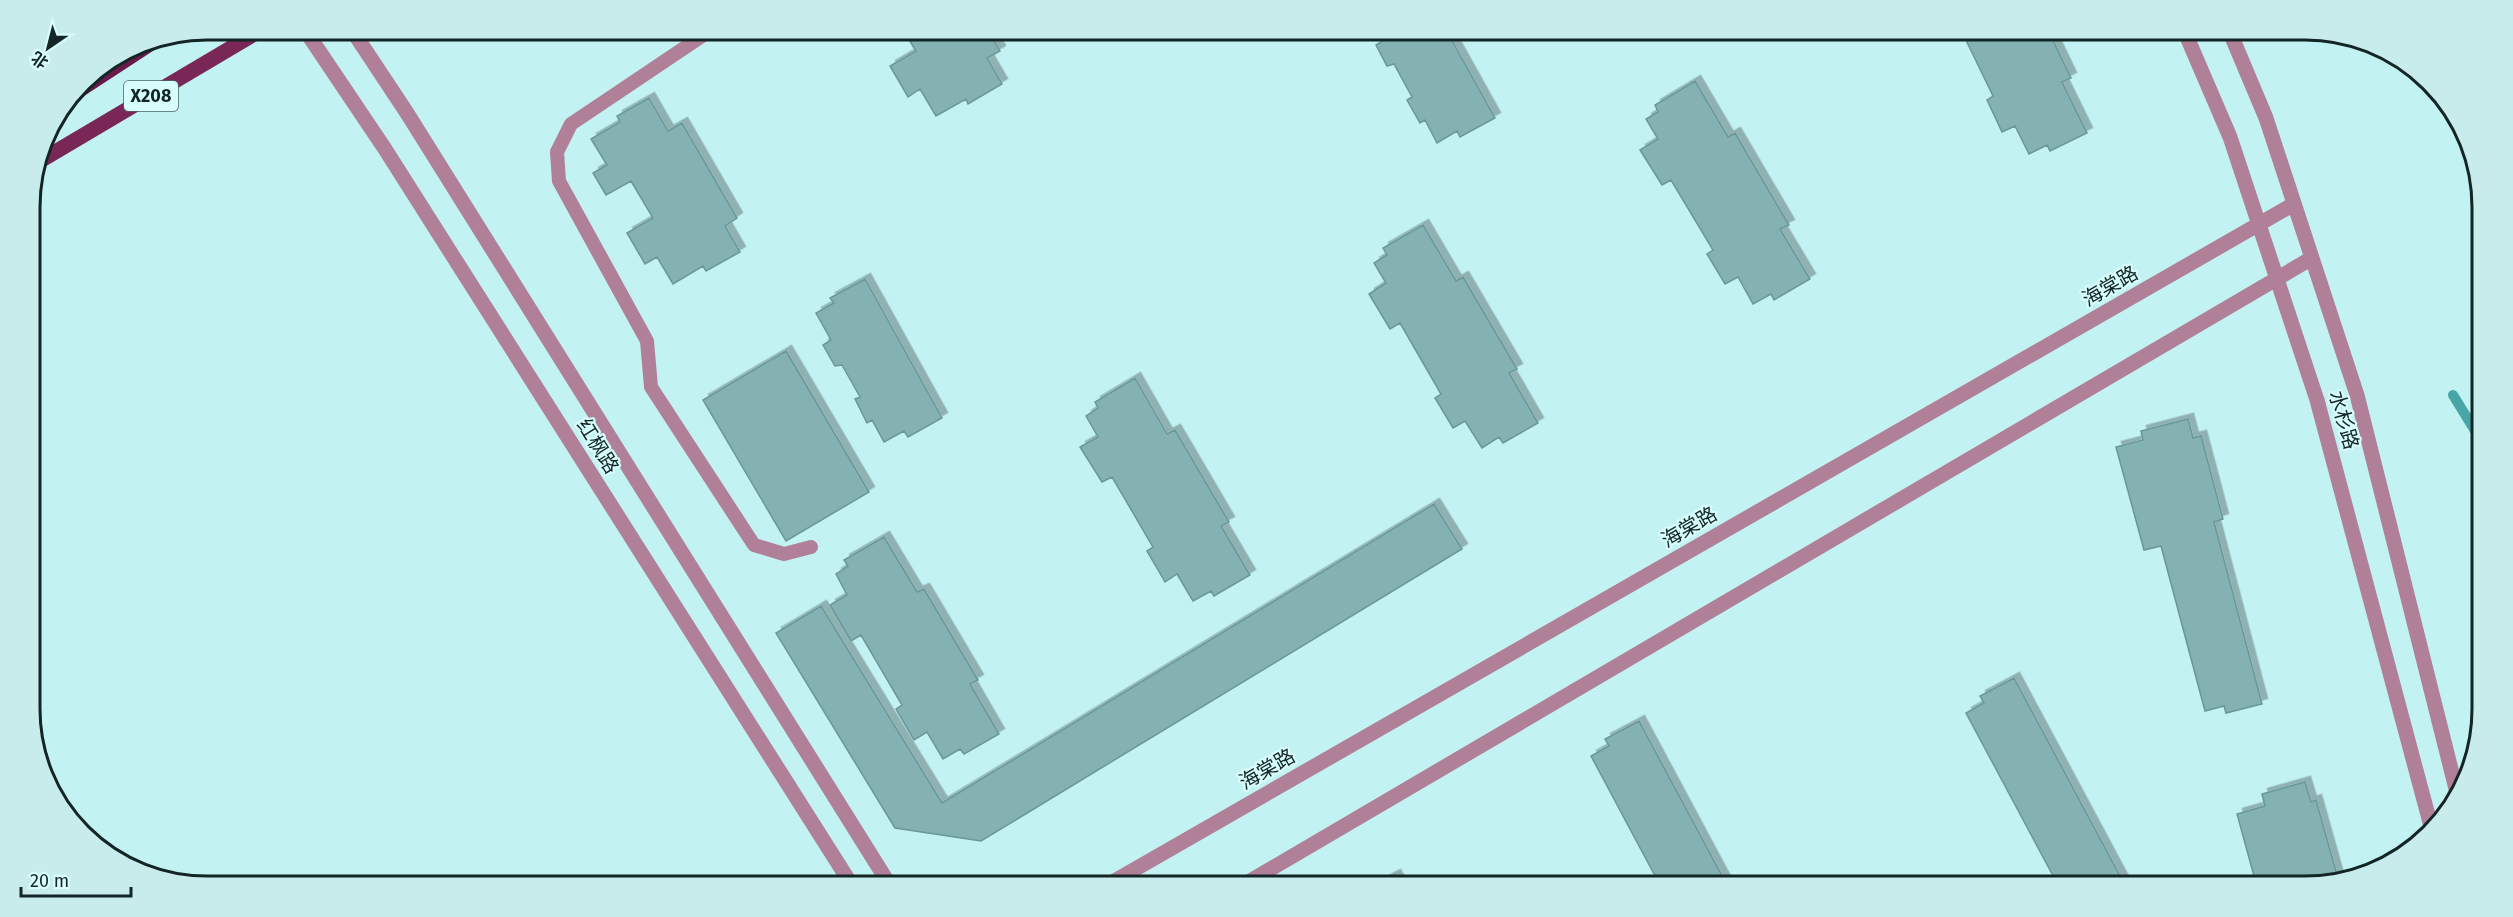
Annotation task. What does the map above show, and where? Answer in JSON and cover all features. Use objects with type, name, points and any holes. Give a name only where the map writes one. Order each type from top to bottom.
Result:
[{"type":"main road","name":"X208","points":[[49,156],[242,41]]},
{"type":"street","name":"红枫路","points":[[312,41],[398,169],[846,876]]},
{"type":"street","name":"红枫路","points":[[359,41],[420,134],[884,876]]},
{"type":"street","name":"水杉路","points":[[2189,41],[2230,137],[2317,400],[2430,821]]},
{"type":"street","name":"水杉路","points":[[2234,41],[2266,118],[2358,395],[2455,784]]},
{"type":"street","name":"海棠路","points":[[1123,876],[2294,204]]},
{"type":"street","points":[[1259,876],[2312,258]]},
{"type":"lane","points":[[695,41],[571,124],[557,152],[559,181],[647,341],[651,387],[754,545],[783,554],[811,547]]},
{"type":"building","points":[[910,41],[994,41],[1000,51],[987,58],[1002,84],[968,104],[966,99],[936,116],[920,89],[908,97],[890,66],[916,51]]},
{"type":"building","points":[[1382,41],[1452,41],[1495,118],[1460,137],[1457,131],[1437,143],[1425,120],[1420,123],[1407,100],[1412,97],[1394,64],[1387,66],[1376,45]]},
{"type":"building","points":[[1966,41],[2053,41],[2071,78],[2062,82],[2087,133],[2050,151],[2047,145],[2029,154],[2015,126],[2002,132],[1987,100],[1993,96]]},
{"type":"building","points":[[1695,81],[1728,137],[1735,133],[1789,225],[1780,229],[1810,279],[1774,300],[1771,294],[1753,304],[1738,277],[1725,284],[1707,254],[1713,250],[1671,180],[1662,185],[1640,150],[1658,139],[1646,119],[1658,112],[1655,105]]},
{"type":"building","points":[[649,98],[668,131],[682,123],[737,218],[725,226],[740,252],[706,271],[703,266],[673,284],[657,257],[645,264],[627,233],[653,218],[631,181],[606,195],[593,173],[607,165],[591,139],[620,122],[617,116]]},
{"type":"building","points":[[1423,225],[1456,281],[1463,277],[1517,369],[1509,373],[1538,423],[1503,443],[1499,437],[1482,448],[1465,421],[1453,428],[1435,398],[1441,394],[1400,323],[1390,329],[1369,294],[1386,283],[1374,263],[1387,255],[1383,248]]},
{"type":"building","points":[[865,279],[942,418],[908,437],[904,431],[884,442],[872,420],[867,423],[855,399],[860,397],[842,365],[835,366],[823,345],[831,340],[816,313],[834,303],[830,298]]},
{"type":"building","points":[[786,351],[869,492],[786,541],[703,400]]},
{"type":"building","points":[[1135,378],[1167,434],[1175,430],[1229,522],[1221,526],[1250,575],[1214,596],[1211,591],[1193,601],[1177,574],[1165,582],[1147,551],[1153,547],[1112,477],[1102,482],[1080,447],[1098,437],[1086,416],[1098,408],[1095,402]]},
{"type":"building","points":[[2188,419],[2193,438],[2201,436],[2223,519],[2214,522],[2262,704],[2226,713],[2224,706],[2205,711],[2161,546],[2144,550],[2116,447],[2143,440],[2141,431]]},
{"type":"building","points":[[1434,504],[1462,549],[981,841],[895,828],[776,633],[821,606],[942,803]]},
{"type":"building","points":[[884,537],[917,592],[924,589],[978,680],[970,684],[999,734],[964,754],[960,749],[943,759],[927,732],[914,740],[896,709],[902,705],[861,635],[851,641],[830,605],[847,595],[836,574],[848,566],[844,560]]},
{"type":"building","points":[[2014,678],[2120,876],[2053,876],[1966,713],[1984,703],[1980,696]]},
{"type":"building","points":[[1639,721],[1722,876],[1655,876],[1591,756],[1609,746],[1605,739]]},
{"type":"building","points":[[2305,782],[2311,802],[2316,800],[2337,873],[2316,876],[2254,876],[2237,814],[2265,806],[2262,794]]},
{"type":"waterway","points":[[2453,395],[2472,426]]}]
